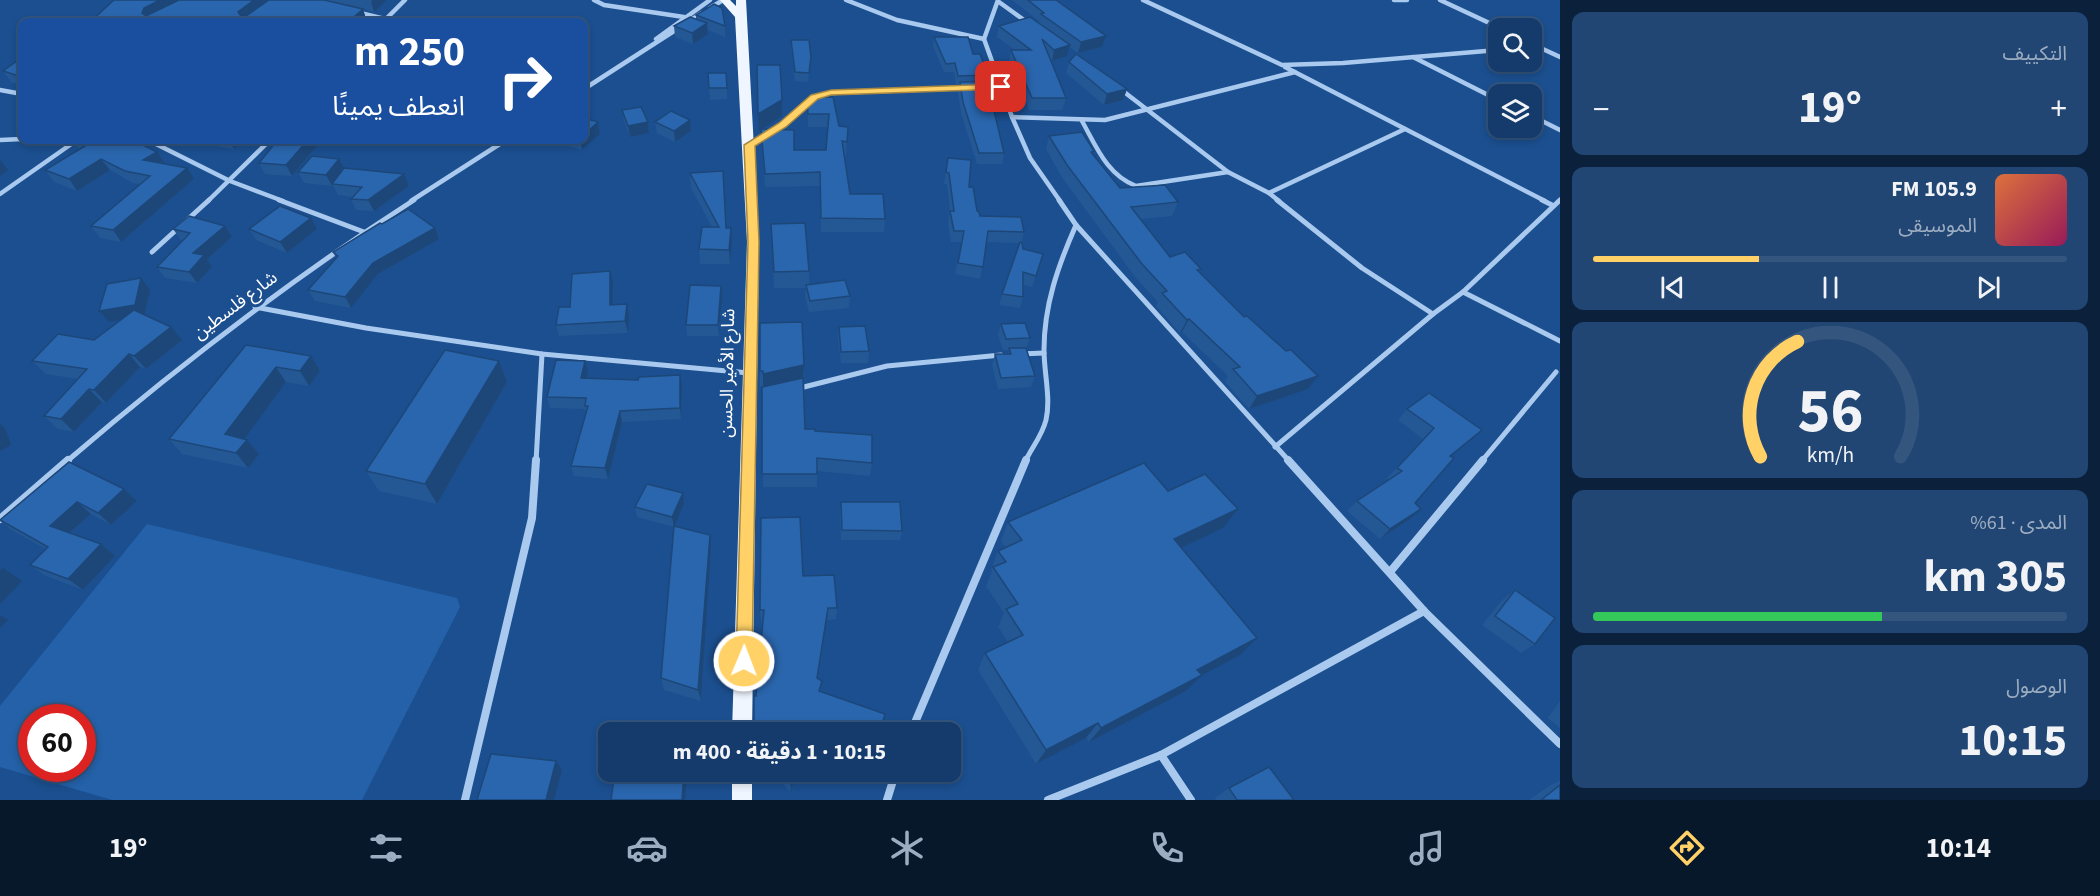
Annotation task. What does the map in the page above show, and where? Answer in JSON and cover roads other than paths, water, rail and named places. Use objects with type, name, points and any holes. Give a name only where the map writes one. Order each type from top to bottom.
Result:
[{"type":"main road","points":[[724,0],[740,16]]},
{"type":"main road","name":"شارع الأمير الحسن","points":[[741,0],[753,242],[749,374],[755,398],[742,722]]},
{"type":"main road","points":[[741,799],[742,782]]},
{"type":"street","points":[[387,18],[405,0]]},
{"type":"street","points":[[594,0],[604,5],[684,17]]},
{"type":"street","points":[[649,45],[710,0]]},
{"type":"street","points":[[588,85],[724,0]]},
{"type":"street","points":[[846,0],[890,18],[984,39]]},
{"type":"street","points":[[1143,0],[1282,65],[1552,205]]},
{"type":"street","points":[[1394,0],[1407,0]]},
{"type":"street","points":[[1440,0],[1488,22]]},
{"type":"street","points":[[1036,29],[999,1],[984,39],[1012,117],[1030,158],[1076,225],[1424,611],[1560,744]]},
{"type":"street","points":[[351,11],[374,18]]},
{"type":"street","points":[[1542,48],[1560,57]]},
{"type":"street","points":[[1282,65],[1488,52]]},
{"type":"street","points":[[1412,57],[1488,95]]},
{"type":"street","points":[[1012,117],[1105,120],[1295,72]]},
{"type":"street","points":[[1111,82],[1228,172],[1269,193],[1362,268],[1433,314]]},
{"type":"street","points":[[978,87],[1001,87]]},
{"type":"street","points":[[749,145],[782,125],[815,97],[831,93],[967,88]]},
{"type":"street","points":[[0,90],[18,92]]},
{"type":"street","points":[[1082,121],[1115,175],[1127,183],[1136,186],[1228,172]]},
{"type":"street","points":[[1542,121],[1560,130]]},
{"type":"street","points":[[1269,193],[1405,129]]},
{"type":"street","points":[[0,140],[18,139]]},
{"type":"street","points":[[0,194],[71,144]]},
{"type":"street","points":[[156,144],[230,182],[364,232]]},
{"type":"street","points":[[152,252],[230,182],[266,144]]},
{"type":"street","name":"شارع فلسطين","points":[[0,519],[158,384],[255,308],[364,232],[500,144]]},
{"type":"street","points":[[1275,447],[1433,314],[1463,292],[1552,205],[1560,200]]},
{"type":"street","points":[[915,722],[1028,458],[1041,438],[1050,409],[1044,353],[1048,304],[1060,264],[1076,225]]},
{"type":"street","points":[[1463,292],[1560,341]]},
{"type":"street","points":[[255,308],[366,328],[542,354],[749,374]]},
{"type":"street","points":[[792,390],[887,366],[971,356],[1044,353]]},
{"type":"street","points":[[465,800],[532,518],[542,354]]},
{"type":"street","points":[[1390,572],[1556,372]]},
{"type":"street","points":[[1048,800],[1161,755],[1424,611]]},
{"type":"street","points":[[1161,755],[1191,800]]},
{"type":"street","points":[[887,800],[893,782]]}]
